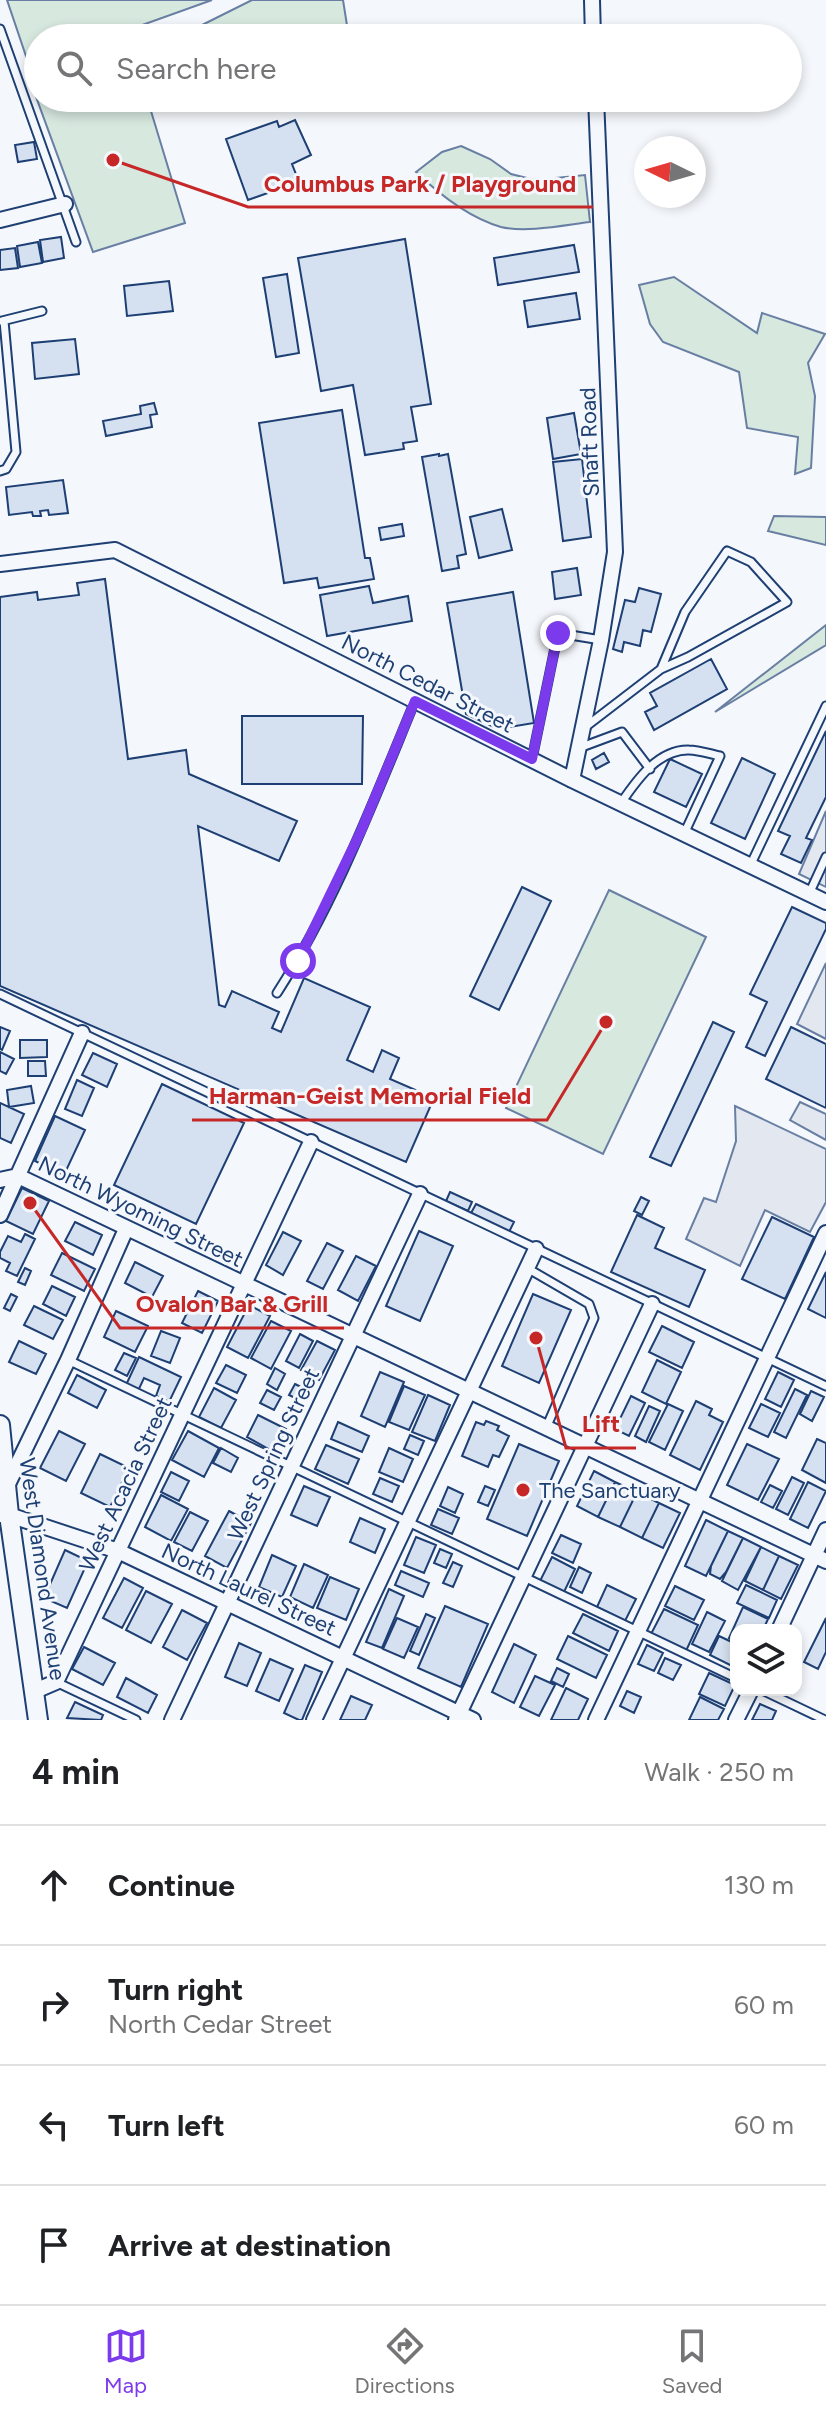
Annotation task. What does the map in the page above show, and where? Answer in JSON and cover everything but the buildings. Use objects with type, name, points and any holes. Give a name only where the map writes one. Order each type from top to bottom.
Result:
[{"type":"street","points":[[592,0],[593,24]]},
{"type":"street","name":"Shaft Road","points":[[572,780],[601,640],[615,552],[597,112]]},
{"type":"street","points":[[0,220],[65,204]]},
{"type":"street","name":"North Cedar Street","points":[[0,564],[115,550],[572,780],[826,902]]},
{"type":"street","points":[[0,1215],[82,1033]]},
{"type":"street","name":"West Acacia Street","points":[[56,1682],[311,1142]]},
{"type":"street","name":"North Wyoming Street","points":[[0,1180],[18,1176],[820,1559]]},
{"type":"street","name":"West Spring Street","points":[[172,1720],[420,1194]]},
{"type":"street","points":[[7,1486],[68,1360],[126,1229]]},
{"type":"street","points":[[596,1720],[826,1233]]},
{"type":"street","points":[[314,1720],[536,1249]]},
{"type":"street","points":[[463,1718],[524,1577],[652,1304]]},
{"type":"street","name":"West Diamond Avenue","points":[[0,1425],[7,1486],[4,1515],[38,1720]]},
{"type":"street","name":"North Laurel Street","points":[[4,1515],[118,1551],[463,1718]]},
{"type":"street","points":[[782,1624],[820,1559],[826,1530]]},
{"type":"street","points":[[35,1691],[56,1682]]},
{"type":"street","points":[[736,1720],[748,1696]]},
{"type":"lane","points":[[0,29],[24,94]]},
{"type":"lane","points":[[31,112],[76,242]]},
{"type":"lane","points":[[0,471],[6,469],[16,452],[2,321],[42,311]]},
{"type":"lane","points":[[583,729],[661,669],[787,602],[751,562],[727,551],[685,612],[661,669]]},
{"type":"lane","points":[[532,759],[558,633],[601,640]]},
{"type":"lane","points":[[277,993],[298,961],[361,831],[415,701]]},
{"type":"lane","points":[[750,866],[826,706]]},
{"type":"lane","points":[[579,748],[622,732],[650,769]]},
{"type":"lane","points":[[621,803],[638,778],[669,753],[688,750],[720,756],[684,834]]},
{"type":"lane","points":[[809,894],[826,857]]},
{"type":"lane","points":[[0,994],[826,1386]]},
{"type":"lane","points":[[527,1268],[589,1304],[594,1318],[546,1428]]},
{"type":"lane","points":[[68,1360],[730,1675]]},
{"type":"lane","points":[[56,1682],[136,1720]]},
{"type":"lane","points":[[775,1696],[825,1720]]},
{"type":"shaded area","points":[[7,0],[212,0],[145,24],[24,24],[24,50]]},
{"type":"shaded area","points":[[252,0],[343,0],[347,24],[204,24]]},
{"type":"shaded area","points":[[42,112],[151,112],[185,223],[93,252]]},
{"type":"shaded area","points":[[461,146],[490,159],[511,174],[535,180],[585,175],[590,222],[511,229],[489,223],[467,211],[416,172],[442,152]]},
{"type":"shaded area","points":[[674,277],[757,333],[762,313],[825,334],[808,363],[815,396],[811,468],[795,474],[798,437],[747,428],[739,372],[663,342],[650,324],[639,285]]},
{"type":"shaded area","points":[[774,516],[826,517],[826,545],[768,531]]},
{"type":"shaded area","points":[[826,625],[826,645],[715,712]]},
{"type":"shaded area","points":[[826,811],[826,887],[799,874]]},
{"type":"shaded area","points":[[609,890],[706,937],[603,1154],[506,1108]]},
{"type":"shaded area","points":[[826,963],[826,1039],[797,1024]]},
{"type":"shaded area","points":[[800,1102],[826,1114],[826,1140],[790,1120]]},
{"type":"shaded area","points":[[735,1106],[826,1149],[826,1202],[810,1232],[765,1210],[740,1266],[686,1239],[704,1198],[716,1202],[736,1141]]},
{"type":"place","name":"Columbus Park / Playground","points":[[113,160]]},
{"type":"place","name":"Harman-Geist Memorial Field","points":[[606,1022]]},
{"type":"place","name":"Ovalon Bar & Grill","points":[[30,1203]]},
{"type":"place","name":"Lift","points":[[536,1338]]},
{"type":"place","name":"The Sanctuary","points":[[523,1490]]},
{"type":"route","points":[[298,961],[361,831],[415,701],[532,759],[558,633]]}]
